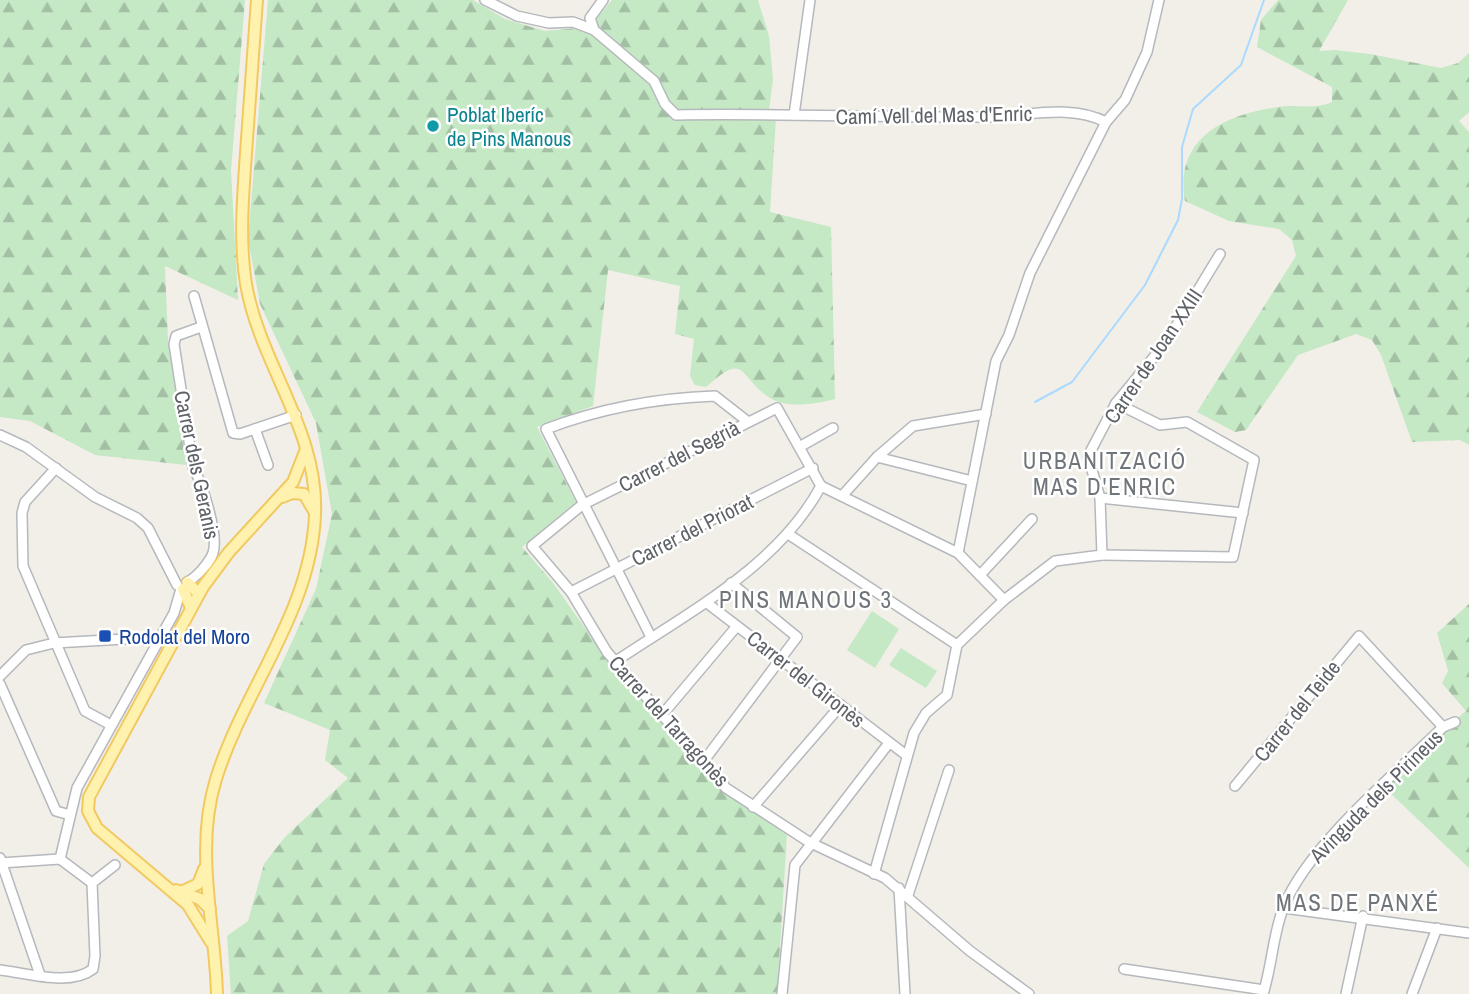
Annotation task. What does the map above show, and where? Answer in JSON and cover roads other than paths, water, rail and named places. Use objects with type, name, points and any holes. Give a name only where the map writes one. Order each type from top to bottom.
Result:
[{"type":"main road","points":[[223,994],[217,971],[205,863],[207,821],[216,779],[298,598],[312,551],[315,513],[304,485],[306,446],[296,415],[257,326],[246,286],[242,255],[241,217],[257,0]]},
{"type":"main road","points":[[304,485],[306,446]]},
{"type":"main road","points":[[214,949],[197,916],[167,885],[97,828],[90,817],[88,803],[100,773],[191,608],[186,588],[211,576],[281,497],[304,485]]},
{"type":"main road","points":[[181,892],[198,884],[205,863]]},
{"type":"main road","points":[[167,885],[205,902],[210,910]]},
{"type":"main road","points":[[217,971],[217,994]]},
{"type":"street","name":"Camí Vell del Mas d'Enric","points":[[485,0],[517,16],[549,23],[573,22],[594,30],[654,81],[665,104],[676,115],[989,117],[1069,111],[1089,113],[1106,122]]},
{"type":"street","points":[[594,30],[590,18],[603,0]]},
{"type":"street","points":[[794,115],[810,0]]},
{"type":"street","points":[[958,553],[996,361],[1009,335],[1030,272],[1106,122],[1125,100],[1147,52],[1159,0]]},
{"type":"street","name":"Carrer de Joan XXIII","points":[[1102,555],[1100,498],[1087,456],[1116,403],[1167,341],[1220,254]]},
{"type":"street","points":[[194,296],[233,433],[240,434],[296,415]]},
{"type":"street","name":"Carrer dels Geranis","points":[[186,588],[212,556],[214,543],[202,484],[193,467],[174,344],[176,336],[201,327]]},
{"type":"street","points":[[651,637],[582,505],[546,429],[591,412],[690,396],[715,396],[747,421]]},
{"type":"street","points":[[874,874],[906,755],[926,713],[947,695],[957,645],[1003,600],[1055,561],[1102,555],[1233,557],[1254,460],[1187,422],[1160,425],[1116,403]]},
{"type":"street","name":"Carrer del Segrià","points":[[582,505],[777,408],[801,446]]},
{"type":"street","points":[[842,496],[877,457],[913,426],[986,414]]},
{"type":"street","points":[[833,428],[801,446],[821,486],[958,553],[1003,600]]},
{"type":"street","points":[[255,429],[268,465]]},
{"type":"street","points":[[0,435],[26,447],[94,498],[136,518],[148,528],[171,573],[186,588],[77,788],[60,859]]},
{"type":"street","points":[[877,457],[972,481]]},
{"type":"street","points":[[56,468],[25,502],[22,513],[23,566],[85,711],[111,725]]},
{"type":"street","name":"Carrer del Priorat","points":[[571,592],[813,468]]},
{"type":"street","points":[[616,661],[707,603],[731,583],[805,516],[821,486]]},
{"type":"street","points":[[1100,498],[1244,513]]},
{"type":"street","name":"Carrer del Tarragonès","points":[[582,505],[532,546],[571,592],[590,627],[616,661],[726,788],[809,842],[899,888],[970,951],[1029,994]]},
{"type":"street","points":[[980,575],[1032,519]]},
{"type":"street","points":[[788,534],[957,645]]},
{"type":"street","points":[[703,762],[797,637],[731,583]]},
{"type":"street","name":"Carrer del Gironès","points":[[707,603],[906,755]]},
{"type":"street","points":[[662,715],[737,626]]},
{"type":"street","name":"Carrer del Teide","points":[[1235,786],[1359,636],[1443,727]]},
{"type":"street","points":[[0,676],[26,650],[54,643],[160,637]]},
{"type":"street","points":[[0,684],[56,811],[70,815]]},
{"type":"street","points":[[753,807],[841,705]]},
{"type":"street","name":"Avinguda dels Pirineus","points":[[1264,992],[1284,908],[1299,877],[1320,849],[1443,727],[1455,722]]},
{"type":"street","points":[[782,994],[794,865],[809,842],[889,743]]},
{"type":"street","points":[[908,895],[949,769]]},
{"type":"street","points":[[40,975],[1,862],[60,859],[92,883]]},
{"type":"street","points":[[92,883],[116,865]]},
{"type":"street","points":[[0,970],[40,975],[83,976],[93,969],[95,956],[92,883]]},
{"type":"street","points":[[899,888],[905,994]]},
{"type":"street","points":[[1284,908],[1363,916],[1469,933]]},
{"type":"street","points":[[1346,994],[1363,916]]},
{"type":"street","points":[[1412,994],[1437,928]]},
{"type":"street","points":[[1124,969],[1264,992]]},
{"type":"waterway","points":[[1035,402],[1072,382],[1145,285],[1178,220],[1182,199],[1182,147],[1193,109],[1241,65],[1264,0]]},
{"type":"place","name":"Poblat Iberíc de Pins Manous","points":[[433,126]]},
{"type":"place","name":"Rodolat del Moro","points":[[105,636]]},
{"type":"district","name":"URBANITZACIÓ MAS D'ENRIC","points":[[1105,473]]},
{"type":"district","name":"PINS MANOUS 3","points":[[806,599]]},
{"type":"district","name":"MAS DE PANXÉ","points":[[1358,902]]}]
